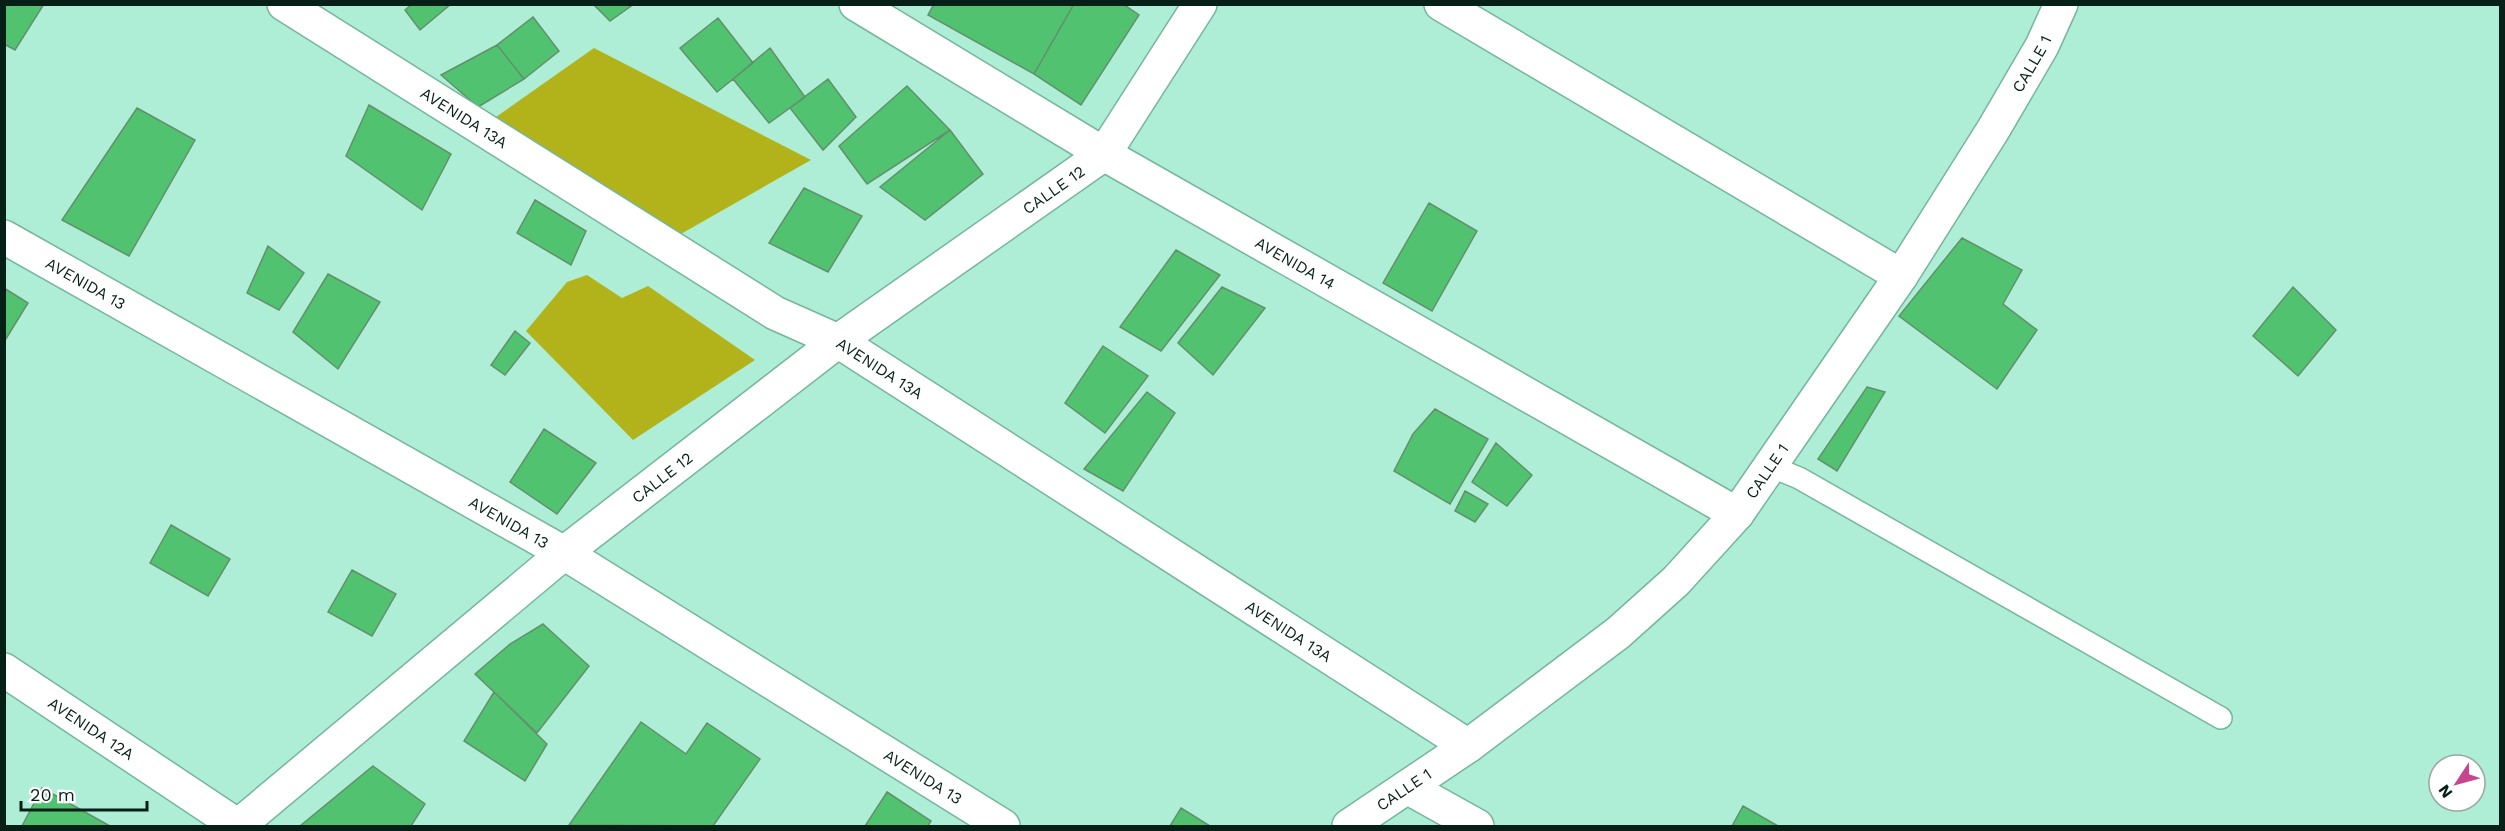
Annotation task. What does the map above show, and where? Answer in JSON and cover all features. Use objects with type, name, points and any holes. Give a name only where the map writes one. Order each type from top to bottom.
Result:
[{"type":"street","name":"AVENIDA 13A","points":[[284,4],[775,313],[838,341],[1468,746]]},
{"type":"street","name":"AVENIDA 14","points":[[856,4],[1104,154],[1737,514]]},
{"type":"street","points":[[1104,154],[1200,4]]},
{"type":"street","points":[[1441,4],[1901,276]]},
{"type":"street","name":"CALLE 1","points":[[1349,826],[1468,746],[1618,633],[1676,581],[1737,514],[1901,276],[2026,74],[2061,4]]},
{"type":"street","name":"CALLE 12","points":[[238,826],[564,554],[838,341],[1104,154]]},
{"type":"street","name":"AVENIDA 13","points":[[4,237],[564,554],[1003,826]]},
{"type":"street","name":"AVENIDA 12A","points":[[4,670],[238,826]]},
{"type":"street","points":[[1407,787],[1477,826]]},
{"type":"lane","points":[[1770,466],[1799,478],[2221,718]]},
{"type":"shaded area","points":[[594,48],[811,160],[672,239],[496,117]]},
{"type":"shaded area","points":[[587,275],[622,298],[648,286],[755,360],[633,440],[526,331],[567,282]]},
{"type":"building","points":[[4,4],[44,4],[15,50],[4,44]]},
{"type":"building","points":[[412,4],[451,4],[420,30],[405,10]]},
{"type":"building","points":[[593,4],[634,4],[610,21]]},
{"type":"building","points":[[934,4],[1074,4],[1034,74],[928,15]]},
{"type":"building","points":[[1074,4],[1123,4],[1139,15],[1081,105],[1034,74]]},
{"type":"building","points":[[533,17],[559,51],[524,79],[497,45]]},
{"type":"building","points":[[718,18],[753,63],[717,92],[680,48]]},
{"type":"building","points":[[497,45],[524,79],[478,107],[441,75]]},
{"type":"building","points":[[770,48],[805,97],[769,123],[733,79]]},
{"type":"building","points":[[828,79],[856,117],[823,150],[790,108]]},
{"type":"building","points":[[907,86],[950,130],[867,184],[839,146]]},
{"type":"building","points":[[369,105],[451,154],[422,210],[346,156]]},
{"type":"building","points":[[137,108],[195,140],[129,256],[62,220]]},
{"type":"building","points":[[950,130],[983,174],[925,220],[880,187]]},
{"type":"building","points":[[804,188],[862,216],[828,272],[769,243]]},
{"type":"building","points":[[535,200],[586,231],[571,265],[517,233]]},
{"type":"building","points":[[1429,203],[1477,231],[1432,311],[1383,283]]},
{"type":"building","points":[[1962,238],[2022,270],[2003,304],[2037,330],[1997,389],[1899,316]]},
{"type":"building","points":[[268,246],[304,273],[279,310],[247,293]]},
{"type":"building","points":[[1176,250],[1220,275],[1161,351],[1120,327]]},
{"type":"building","points":[[328,274],[380,302],[338,369],[293,332]]},
{"type":"building","points":[[1222,287],[1265,308],[1213,375],[1178,343]]},
{"type":"building","points":[[2293,287],[2336,330],[2298,376],[2253,336]]},
{"type":"building","points":[[4,288],[28,303],[4,342]]},
{"type":"building","points":[[515,331],[530,343],[505,375],[491,365]]},
{"type":"building","points":[[1103,346],[1148,376],[1105,433],[1065,403]]},
{"type":"building","points":[[1867,387],[1885,392],[1837,471],[1818,459]]},
{"type":"building","points":[[1147,392],[1175,413],[1123,491],[1084,469]]},
{"type":"building","points":[[1435,409],[1488,439],[1450,504],[1394,471],[1413,434]]},
{"type":"building","points":[[544,429],[596,463],[557,514],[510,482]]},
{"type":"building","points":[[1496,443],[1532,475],[1507,506],[1472,482]]},
{"type":"building","points":[[1465,491],[1488,504],[1475,522],[1455,511]]},
{"type":"building","points":[[171,525],[230,559],[208,596],[150,563]]},
{"type":"building","points":[[352,570],[396,594],[372,636],[328,612]]},
{"type":"building","points":[[543,624],[589,666],[537,733],[475,674],[510,644]]},
{"type":"building","points":[[494,692],[547,744],[525,781],[464,741]]},
{"type":"building","points":[[641,722],[686,754],[707,723],[760,759],[713,826],[569,825]]},
{"type":"building","points":[[373,766],[425,804],[411,826],[300,826]]},
{"type":"building","points":[[42,788],[110,826],[22,826]]},
{"type":"building","points":[[887,792],[931,821],[928,826],[865,826]]},
{"type":"building","points":[[1743,806],[1778,826],[1732,826]]},
{"type":"building","points":[[1181,808],[1210,826],[1170,826]]}]
